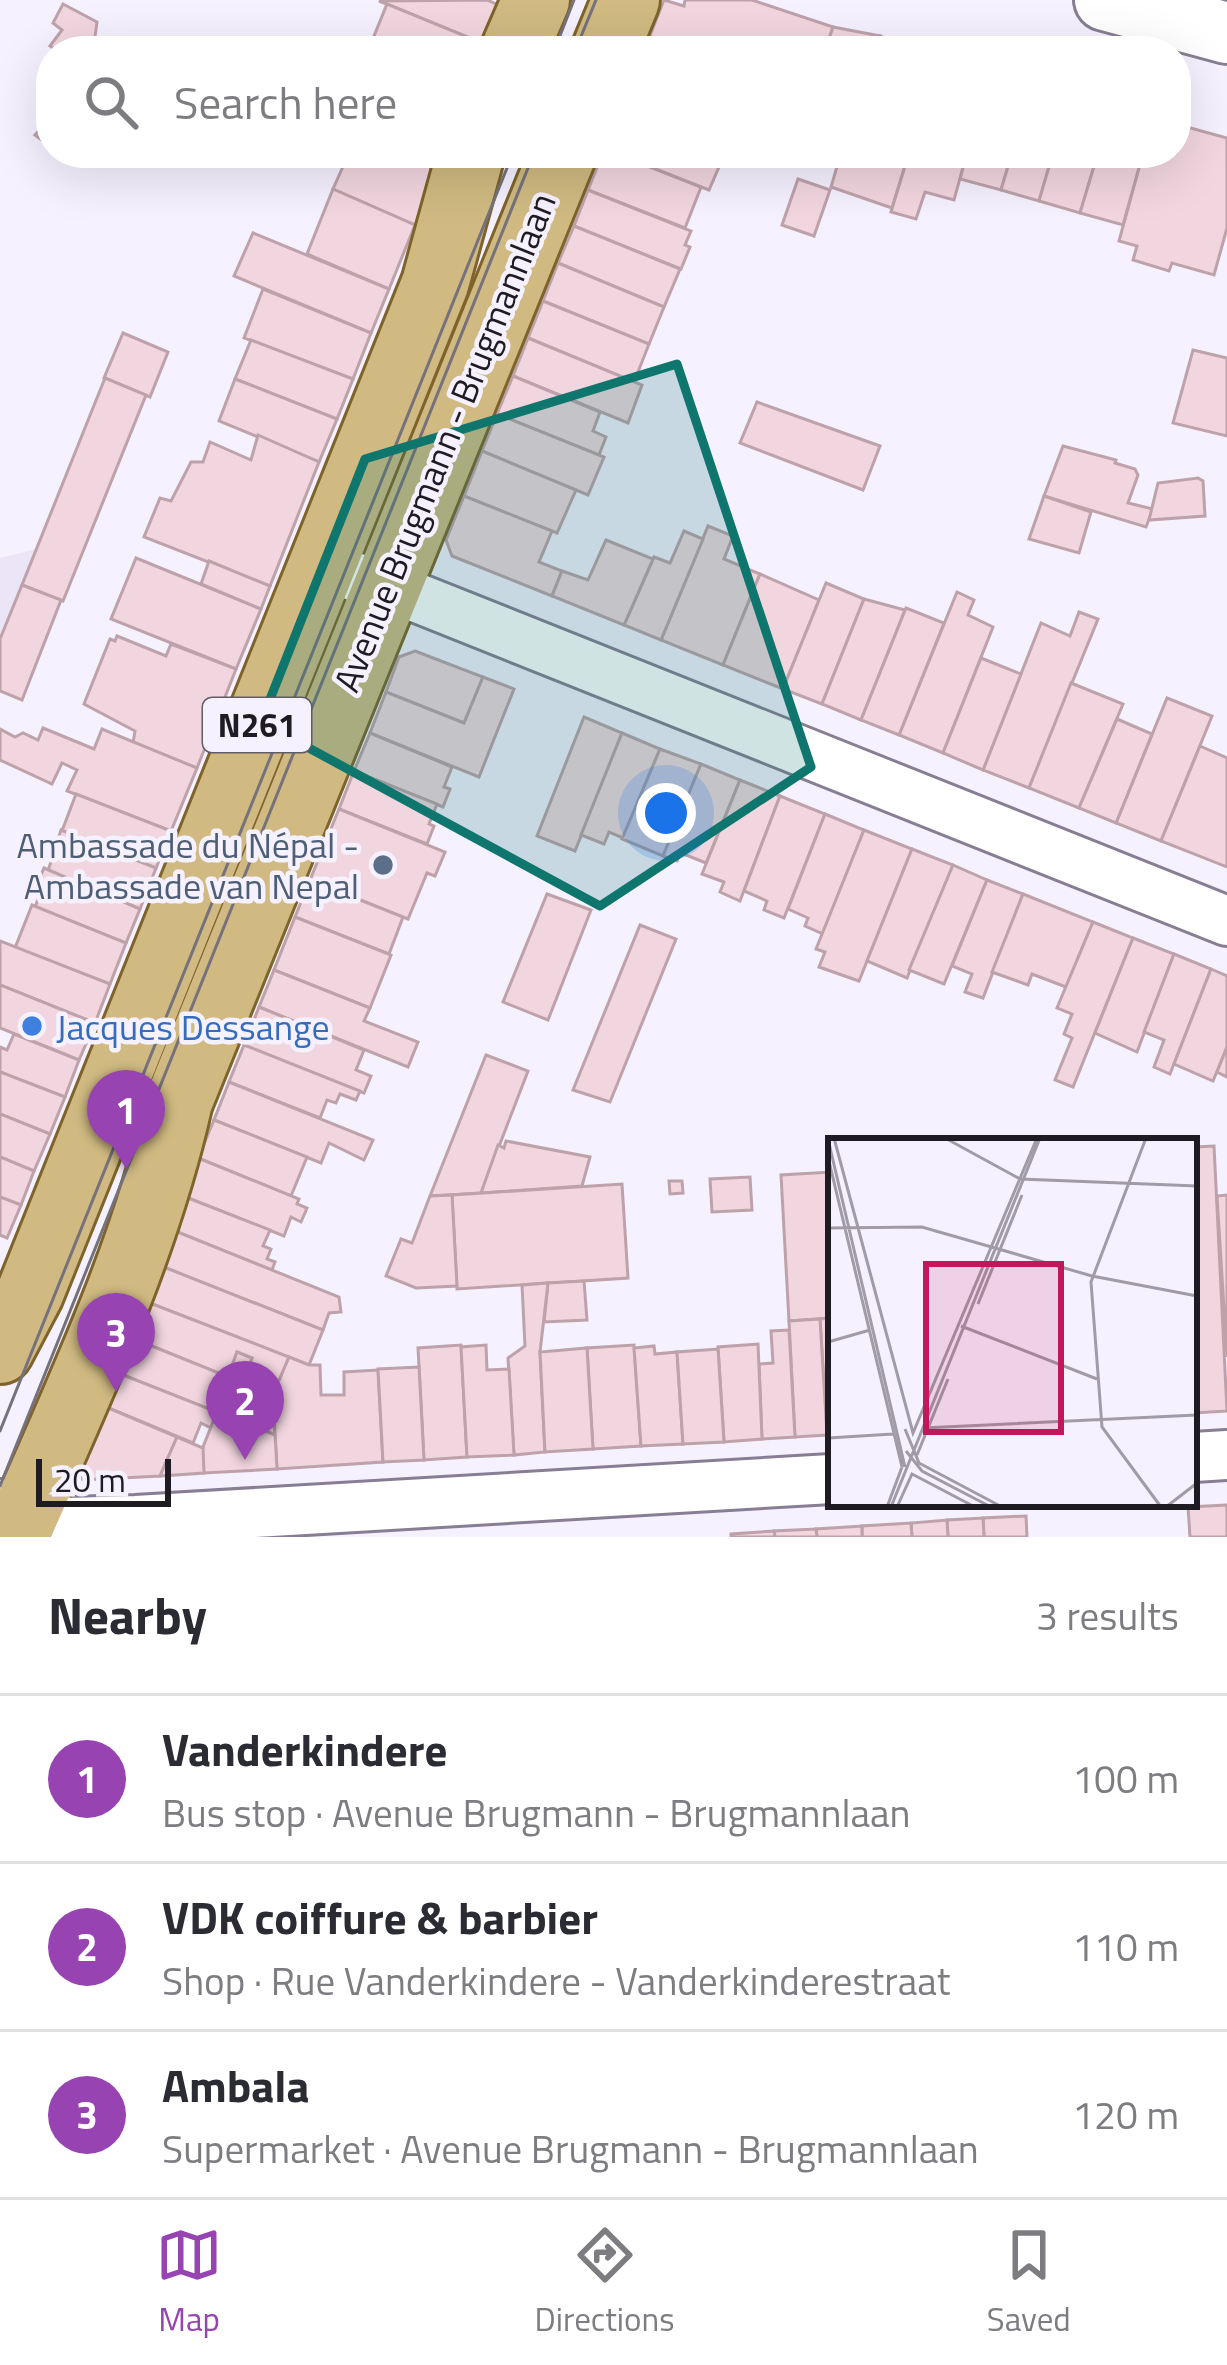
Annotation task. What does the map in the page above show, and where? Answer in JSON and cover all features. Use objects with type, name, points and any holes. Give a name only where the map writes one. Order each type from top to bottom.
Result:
[{"type":"main road","points":[[520,36],[536,0]]},
{"type":"main road","points":[[611,36],[626,0]]},
{"type":"main road","name":"Avenue Brugmann - Brugmannlaan","points":[[0,1350],[30,1293],[435,284],[467,168]]},
{"type":"main road","name":"Avenue Brugmann - Brugmannlaan","points":[[14,1518],[149,1214],[178,1101],[557,168]]},
{"type":"street","points":[[1105,0],[1227,34]]},
{"type":"street","points":[[321,566],[1227,920]]},
{"type":"street","points":[[1197,1457],[1227,1455]]},
{"type":"street","points":[[14,1518],[136,1520],[828,1479]]},
{"type":"highlighted area","points":[[677,364],[811,767],[600,906],[261,722],[365,459]]},
{"type":"shaded area","points":[[36,549],[22,585],[0,639],[0,558]]},
{"type":"building","points":[[487,0],[503,7],[491,36],[465,36],[379,1]]},
{"type":"building","points":[[664,0],[684,6],[685,0],[752,0],[833,27],[830,36],[650,36]]},
{"type":"building","points":[[63,4],[97,22],[95,36],[58,36],[62,30],[53,23]]},
{"type":"building","points":[[387,4],[465,36],[374,36]]},
{"type":"building","points":[[833,27],[880,36],[830,36]]},
{"type":"building","points":[[1191,128],[1227,138],[1227,228],[1214,275],[1172,263],[1169,271],[1133,260],[1137,246],[1119,241],[1139,168],[1191,168]]},
{"type":"building","points":[[342,168],[437,168],[415,225],[333,189]]},
{"type":"building","points":[[597,168],[653,168],[701,187],[685,228],[588,190]]},
{"type":"building","points":[[653,168],[719,168],[709,190]]},
{"type":"building","points":[[837,168],[904,168],[892,208],[831,187]]},
{"type":"building","points":[[904,168],[963,168],[954,200],[925,192],[916,219],[891,212]]},
{"type":"building","points":[[963,168],[1008,168],[1001,190],[960,179]]},
{"type":"building","points":[[1008,168],[1049,168],[1039,201],[1001,190]]},
{"type":"building","points":[[1049,168],[1094,168],[1080,213],[1039,201]]},
{"type":"building","points":[[1094,168],[1139,168],[1123,225],[1080,213]]},
{"type":"building","points":[[798,179],[830,190],[814,236],[782,225]]},
{"type":"building","points":[[333,189],[415,225],[389,289],[307,254]]},
{"type":"building","points":[[588,190],[691,231],[681,269],[574,226]]},
{"type":"building","points":[[574,226],[680,269],[664,307],[558,263]]},
{"type":"building","points":[[253,233],[389,289],[371,333],[234,276]]},
{"type":"building","points":[[558,263],[664,307],[649,344],[543,301]]},
{"type":"building","points":[[263,289],[371,333],[353,379],[244,338]]},
{"type":"building","points":[[543,301],[649,344],[634,382],[528,338]]},
{"type":"building","points":[[123,333],[168,352],[150,397],[104,378]]},
{"type":"building","points":[[528,338],[642,385],[628,423],[513,376]]},
{"type":"building","points":[[251,340],[353,379],[337,419],[235,379]]},
{"type":"building","points":[[1193,350],[1227,358],[1227,436],[1173,423]]},
{"type":"building","points":[[513,376],[600,412],[593,431],[606,437],[599,455],[497,414]]},
{"type":"building","points":[[105,378],[146,395],[63,601],[22,585]]},
{"type":"building","points":[[235,379],[337,419],[319,462],[219,421]]},
{"type":"building","points":[[757,402],[880,446],[863,490],[740,443]]},
{"type":"building","points":[[497,414],[604,457],[588,495],[482,451]]},
{"type":"building","points":[[258,435],[319,462],[270,586],[144,537],[160,498],[171,501],[191,462],[203,462],[210,442],[251,460]]},
{"type":"building","points":[[1063,446],[1135,469],[1138,475],[1128,503],[1153,509],[1146,527],[1044,496]]},
{"type":"building","points":[[482,451],[576,490],[557,533],[464,496]]},
{"type":"building","points":[[1203,481],[1205,516],[1149,520],[1158,483]]},
{"type":"building","points":[[464,496],[552,531],[539,562],[562,571],[552,596],[452,556],[446,540]]},
{"type":"building","points":[[1044,496],[1091,512],[1079,553],[1029,539]]},
{"type":"building","points":[[708,526],[733,536],[724,559],[760,574],[723,665],[661,640]]},
{"type":"building","points":[[684,531],[703,539],[661,640],[624,625],[654,557],[670,563]]},
{"type":"building","points":[[606,540],[653,559],[624,625],[552,596],[562,571],[588,580]]},
{"type":"building","points":[[136,558],[261,609],[236,669],[111,619]]},
{"type":"building","points":[[209,561],[270,586],[261,609],[201,584]]},
{"type":"building","points":[[760,574],[819,600],[783,689],[723,665]]},
{"type":"building","points":[[826,583],[864,599],[822,704],[783,689]]},
{"type":"building","points":[[22,585],[61,600],[22,700],[0,691],[0,639]]},
{"type":"building","points":[[957,592],[974,600],[968,615],[993,627],[943,753],[899,735]]},
{"type":"building","points":[[864,599],[905,610],[861,720],[822,704]]},
{"type":"building","points":[[906,608],[944,623],[899,735],[861,720]]},
{"type":"building","points":[[1079,612],[1098,619],[1029,788],[983,770],[1041,623],[1070,636]]},
{"type":"building","points":[[117,636],[166,656],[171,644],[236,669],[197,768],[133,743],[135,731],[84,704],[110,639],[115,641]]},
{"type":"building","points":[[415,651],[483,677],[464,723],[386,692],[399,657]]},
{"type":"building","points":[[981,658],[1021,674],[983,770],[943,753]]},
{"type":"building","points":[[483,677],[514,689],[479,777],[370,733],[386,692],[464,723]]},
{"type":"building","points":[[1071,683],[1123,704],[1079,808],[1029,788]]},
{"type":"building","points":[[1167,698],[1212,716],[1161,841],[1116,823]]},
{"type":"building","points":[[584,717],[622,733],[575,851],[537,836]]},
{"type":"building","points":[[1117,719],[1152,734],[1116,823],[1079,808]]},
{"type":"building","points":[[43,728],[94,749],[102,729],[197,768],[171,831],[67,791],[77,770],[62,763],[52,784],[0,760],[0,729],[38,740]]},
{"type":"building","points":[[370,733],[452,767],[443,807],[354,771]]},
{"type":"building","points":[[622,733],[660,749],[623,838],[609,832],[604,844],[581,835]]},
{"type":"building","points":[[1200,746],[1227,758],[1227,867],[1161,841]]},
{"type":"building","points":[[660,749],[701,764],[663,856],[622,839]]},
{"type":"building","points":[[701,764],[740,780],[706,863],[681,853],[677,861],[663,856]]},
{"type":"building","points":[[354,771],[437,804],[427,844],[339,809]]},
{"type":"building","points":[[740,780],[780,796],[740,901],[720,892],[724,882],[702,874]]},
{"type":"building","points":[[76,794],[171,831],[156,868],[62,831]]},
{"type":"building","points":[[780,796],[825,814],[784,918],[764,910],[767,901],[744,891]]},
{"type":"building","points":[[339,809],[445,852],[435,876],[427,873],[408,919],[310,880]]},
{"type":"building","points":[[825,814],[864,830],[823,934],[805,926],[808,918],[788,909]]},
{"type":"building","points":[[61,830],[156,868],[140,909],[48,871]]},
{"type":"building","points":[[864,830],[912,849],[859,981],[819,967],[825,952],[816,949]]},
{"type":"building","points":[[912,849],[953,865],[907,978],[867,961]]},
{"type":"building","points":[[953,865],[987,880],[944,984],[909,970]]},
{"type":"building","points":[[44,868],[140,909],[126,943],[35,907],[41,892],[35,889]]},
{"type":"building","points":[[310,880],[403,917],[389,954],[295,917]]},
{"type":"building","points":[[987,880],[1023,894],[983,998],[965,992],[972,974],[952,966]]},
{"type":"building","points":[[547,894],[591,910],[548,1020],[503,1002]]},
{"type":"building","points":[[1023,894],[1093,922],[1066,987],[1032,974],[1028,985],[992,972]]},
{"type":"building","points":[[32,905],[126,943],[110,984],[15,948]]},
{"type":"building","points":[[295,917],[391,955],[370,1008],[274,970]]},
{"type":"building","points":[[1093,922],[1133,938],[1073,1087],[1055,1080],[1072,1038],[1064,1034],[1072,1014],[1057,1008]]},
{"type":"building","points":[[640,925],[676,939],[610,1102],[573,1090]]},
{"type":"building","points":[[1133,938],[1174,954],[1137,1052],[1095,1033]]},
{"type":"building","points":[[0,941],[110,984],[95,1023],[0,985]]},
{"type":"building","points":[[1174,954],[1211,969],[1170,1074],[1154,1067],[1164,1040],[1144,1032]]},
{"type":"building","points":[[1211,969],[1227,976],[1227,1047],[1213,1081],[1174,1064]]},
{"type":"building","points":[[274,970],[370,1008],[364,1021],[418,1042],[408,1067],[259,1007]]},
{"type":"building","points":[[0,985],[95,1023],[79,1060],[0,1028]]},
{"type":"building","points":[[259,1007],[364,1050],[356,1070],[371,1076],[364,1093],[244,1045]]},
{"type":"building","points":[[14,1034],[79,1060],[65,1097],[0,1072],[0,1047],[7,1050]]},
{"type":"building","points":[[244,1045],[360,1091],[356,1100],[340,1094],[336,1103],[327,1100],[320,1118],[229,1082]]},
{"type":"building","points":[[1227,1047],[1227,1077],[1217,1072]]},
{"type":"building","points":[[486,1055],[528,1071],[481,1193],[430,1196]]},
{"type":"building","points":[[0,1072],[65,1097],[50,1134],[0,1114]]},
{"type":"building","points":[[229,1082],[373,1140],[364,1160],[329,1143],[321,1163],[214,1120]]},
{"type":"building","points":[[0,1114],[50,1134],[34,1171],[0,1157]]},
{"type":"building","points":[[214,1120],[307,1157],[291,1196],[198,1158]]},
{"type":"building","points":[[506,1141],[590,1157],[582,1186],[481,1193],[498,1145],[504,1148]]},
{"type":"building","points":[[1214,1146],[1227,1411],[1197,1413],[1197,1147]]},
{"type":"building","points":[[0,1157],[34,1171],[21,1205],[0,1197]]},
{"type":"building","points":[[198,1158],[299,1199],[297,1204],[307,1208],[301,1222],[291,1217],[284,1236],[183,1196]]},
{"type":"building","points":[[828,1172],[828,1318],[789,1321],[781,1175]]},
{"type":"building","points":[[750,1177],[752,1210],[712,1212],[710,1179]]},
{"type":"building","points":[[669,1181],[682,1181],[683,1193],[670,1194]]},
{"type":"building","points":[[622,1184],[628,1278],[457,1289],[452,1195]]},
{"type":"building","points":[[452,1195],[457,1286],[416,1288],[386,1276],[401,1239],[412,1243],[430,1196]]},
{"type":"building","points":[[1227,1195],[1227,1357],[1217,1196]]},
{"type":"building","points":[[183,1196],[270,1230],[263,1246],[271,1249],[267,1259],[275,1262],[272,1270],[170,1229]]},
{"type":"building","points":[[0,1197],[21,1205],[7,1238],[0,1235]]},
{"type":"building","points":[[170,1229],[339,1297],[341,1312],[329,1313],[323,1330],[156,1264]]},
{"type":"building","points":[[156,1264],[323,1330],[309,1365],[142,1300]]},
{"type":"building","points":[[584,1281],[587,1320],[544,1322],[548,1283]]},
{"type":"building","points":[[548,1283],[540,1352],[545,1452],[514,1455],[508,1358],[525,1346],[522,1285]]},
{"type":"building","points":[[142,1300],[289,1357],[273,1395],[242,1383],[252,1358],[237,1352],[228,1377],[127,1336]]},
{"type":"building","points":[[828,1318],[828,1435],[827,1435],[820,1319]]},
{"type":"building","points":[[820,1319],[827,1435],[795,1437],[789,1321]]},
{"type":"building","points":[[789,1330],[795,1437],[762,1439],[759,1364],[773,1363],[771,1331]]},
{"type":"building","points":[[127,1336],[273,1395],[275,1435],[113,1371]]},
{"type":"building","points":[[758,1344],[762,1439],[724,1442],[718,1347]]},
{"type":"building","points":[[461,1345],[467,1457],[424,1460],[418,1348]]},
{"type":"building","points":[[486,1345],[487,1370],[509,1369],[514,1455],[467,1457],[461,1347]]},
{"type":"building","points":[[634,1345],[641,1446],[593,1449],[587,1348]]},
{"type":"building","points":[[654,1346],[655,1354],[677,1352],[683,1444],[641,1446],[634,1348]]},
{"type":"building","points":[[587,1348],[593,1449],[545,1452],[540,1352]]},
{"type":"building","points":[[718,1349],[724,1442],[683,1444],[677,1352]]},
{"type":"building","points":[[237,1352],[252,1358],[242,1383],[228,1377]]},
{"type":"building","points":[[289,1357],[320,1365],[321,1395],[344,1395],[344,1372],[378,1370],[383,1462],[277,1469],[273,1395]]},
{"type":"building","points":[[419,1367],[424,1460],[383,1462],[378,1369]]},
{"type":"building","points":[[113,1371],[217,1412],[211,1428],[201,1423],[193,1443],[99,1404]]},
{"type":"building","points":[[99,1404],[177,1437],[160,1476],[83,1480],[74,1468]]},
{"type":"building","points":[[217,1412],[232,1418],[233,1436],[244,1435],[244,1422],[275,1435],[277,1469],[204,1473],[201,1452]]},
{"type":"building","points":[[177,1437],[203,1448],[204,1473],[160,1476]]},
{"type":"building","points":[[1227,1505],[1227,1537],[1190,1537],[1188,1507]]},
{"type":"building","points":[[1026,1516],[1027,1537],[984,1537],[983,1518]]},
{"type":"building","points":[[983,1518],[984,1537],[948,1537],[947,1520]]},
{"type":"building","points":[[947,1520],[948,1537],[912,1537],[911,1523]]},
{"type":"building","points":[[911,1523],[912,1537],[862,1537],[862,1526]]},
{"type":"building","points":[[862,1526],[862,1537],[817,1537],[816,1529]]},
{"type":"building","points":[[816,1529],[817,1537],[775,1537],[774,1531]]},
{"type":"building","points":[[774,1531],[775,1537],[731,1537],[731,1534]]},
{"type":"tram line","points":[[560,36],[574,0]]},
{"type":"tram line","points":[[581,36],[596,0]]},
{"type":"tram line","points":[[0,1431],[507,168]]},
{"type":"tram line","points":[[0,1486],[528,168]]},
{"type":"place","name":"Ambassade du Népal - Ambassade van Nepal","points":[[383,865]]},
{"type":"place","name":"Jacques Dessange","points":[[32,1026]]},
{"type":"place","name":"Vanderkindere","points":[[126,1169]]},
{"type":"place","name":"Ambala","points":[[116,1392]]},
{"type":"place","name":"VDK coiffure & barbier","points":[[245,1460]]}]
